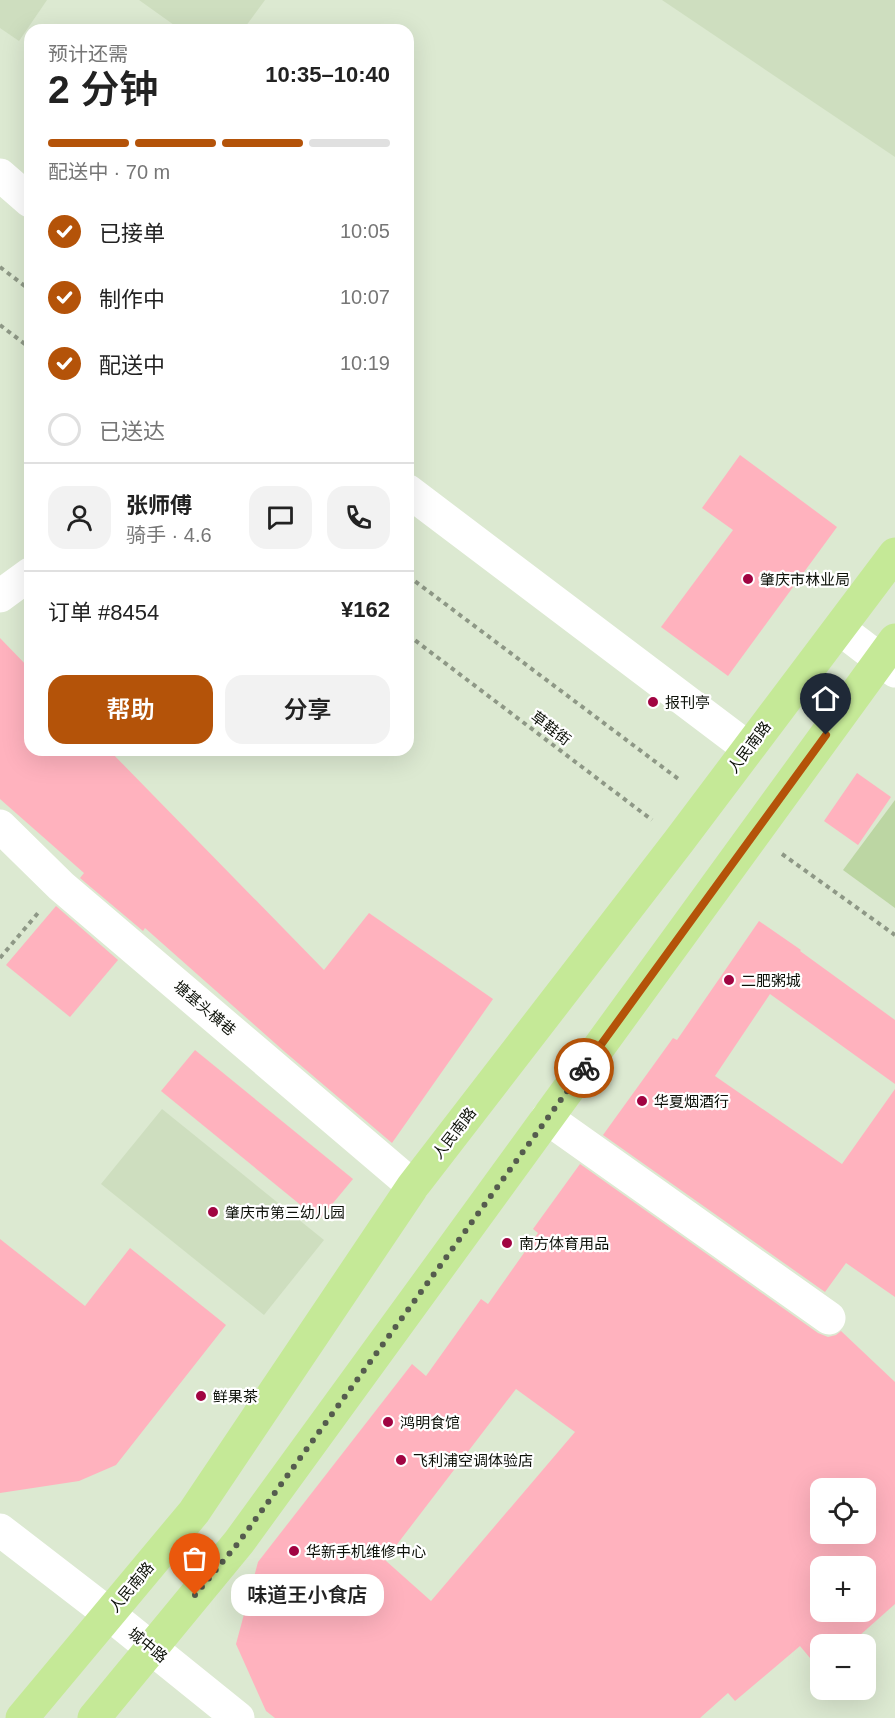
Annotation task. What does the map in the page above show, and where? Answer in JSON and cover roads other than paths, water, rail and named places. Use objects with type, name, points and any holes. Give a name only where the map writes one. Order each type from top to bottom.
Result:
[{"type":"main road","name":"人民南路","points":[[22,1718],[194,1512],[413,1186],[679,841],[895,554]]},
{"type":"main road","points":[[93,1718],[239,1542],[547,1118],[890,657]]},
{"type":"street","points":[[0,175],[24,196]]},
{"type":"street","points":[[414,496],[748,748]]},
{"type":"street","points":[[0,596],[24,578]]},
{"type":"street","points":[[840,629],[890,657]]},
{"type":"street","name":"塘基头横巷","points":[[0,826],[61,886],[413,1186]]},
{"type":"street","points":[[547,1118],[829,1318]]},
{"type":"street","name":"城中路","points":[[0,1530],[238,1718]]},
{"type":"place","name":"肇庆市林业局","points":[[748,579]]},
{"type":"place","name":"报刊亭","points":[[653,702]]},
{"type":"place","name":"二肥粥城","points":[[729,980]]},
{"type":"place","name":"华夏烟酒行","points":[[642,1101]]},
{"type":"place","name":"肇庆市第三幼儿园","points":[[213,1212]]},
{"type":"place","name":"南方体育用品","points":[[507,1243]]},
{"type":"place","name":"鲜果茶","points":[[201,1396]]},
{"type":"place","name":"鸿明食馆","points":[[388,1422]]},
{"type":"place","name":"飞利浦空调体验店","points":[[401,1460]]},
{"type":"place","name":"华新手机维修中心","points":[[294,1551]]},
{"type":"place","name":"味道王小食店","points":[[195,1595]]}]
